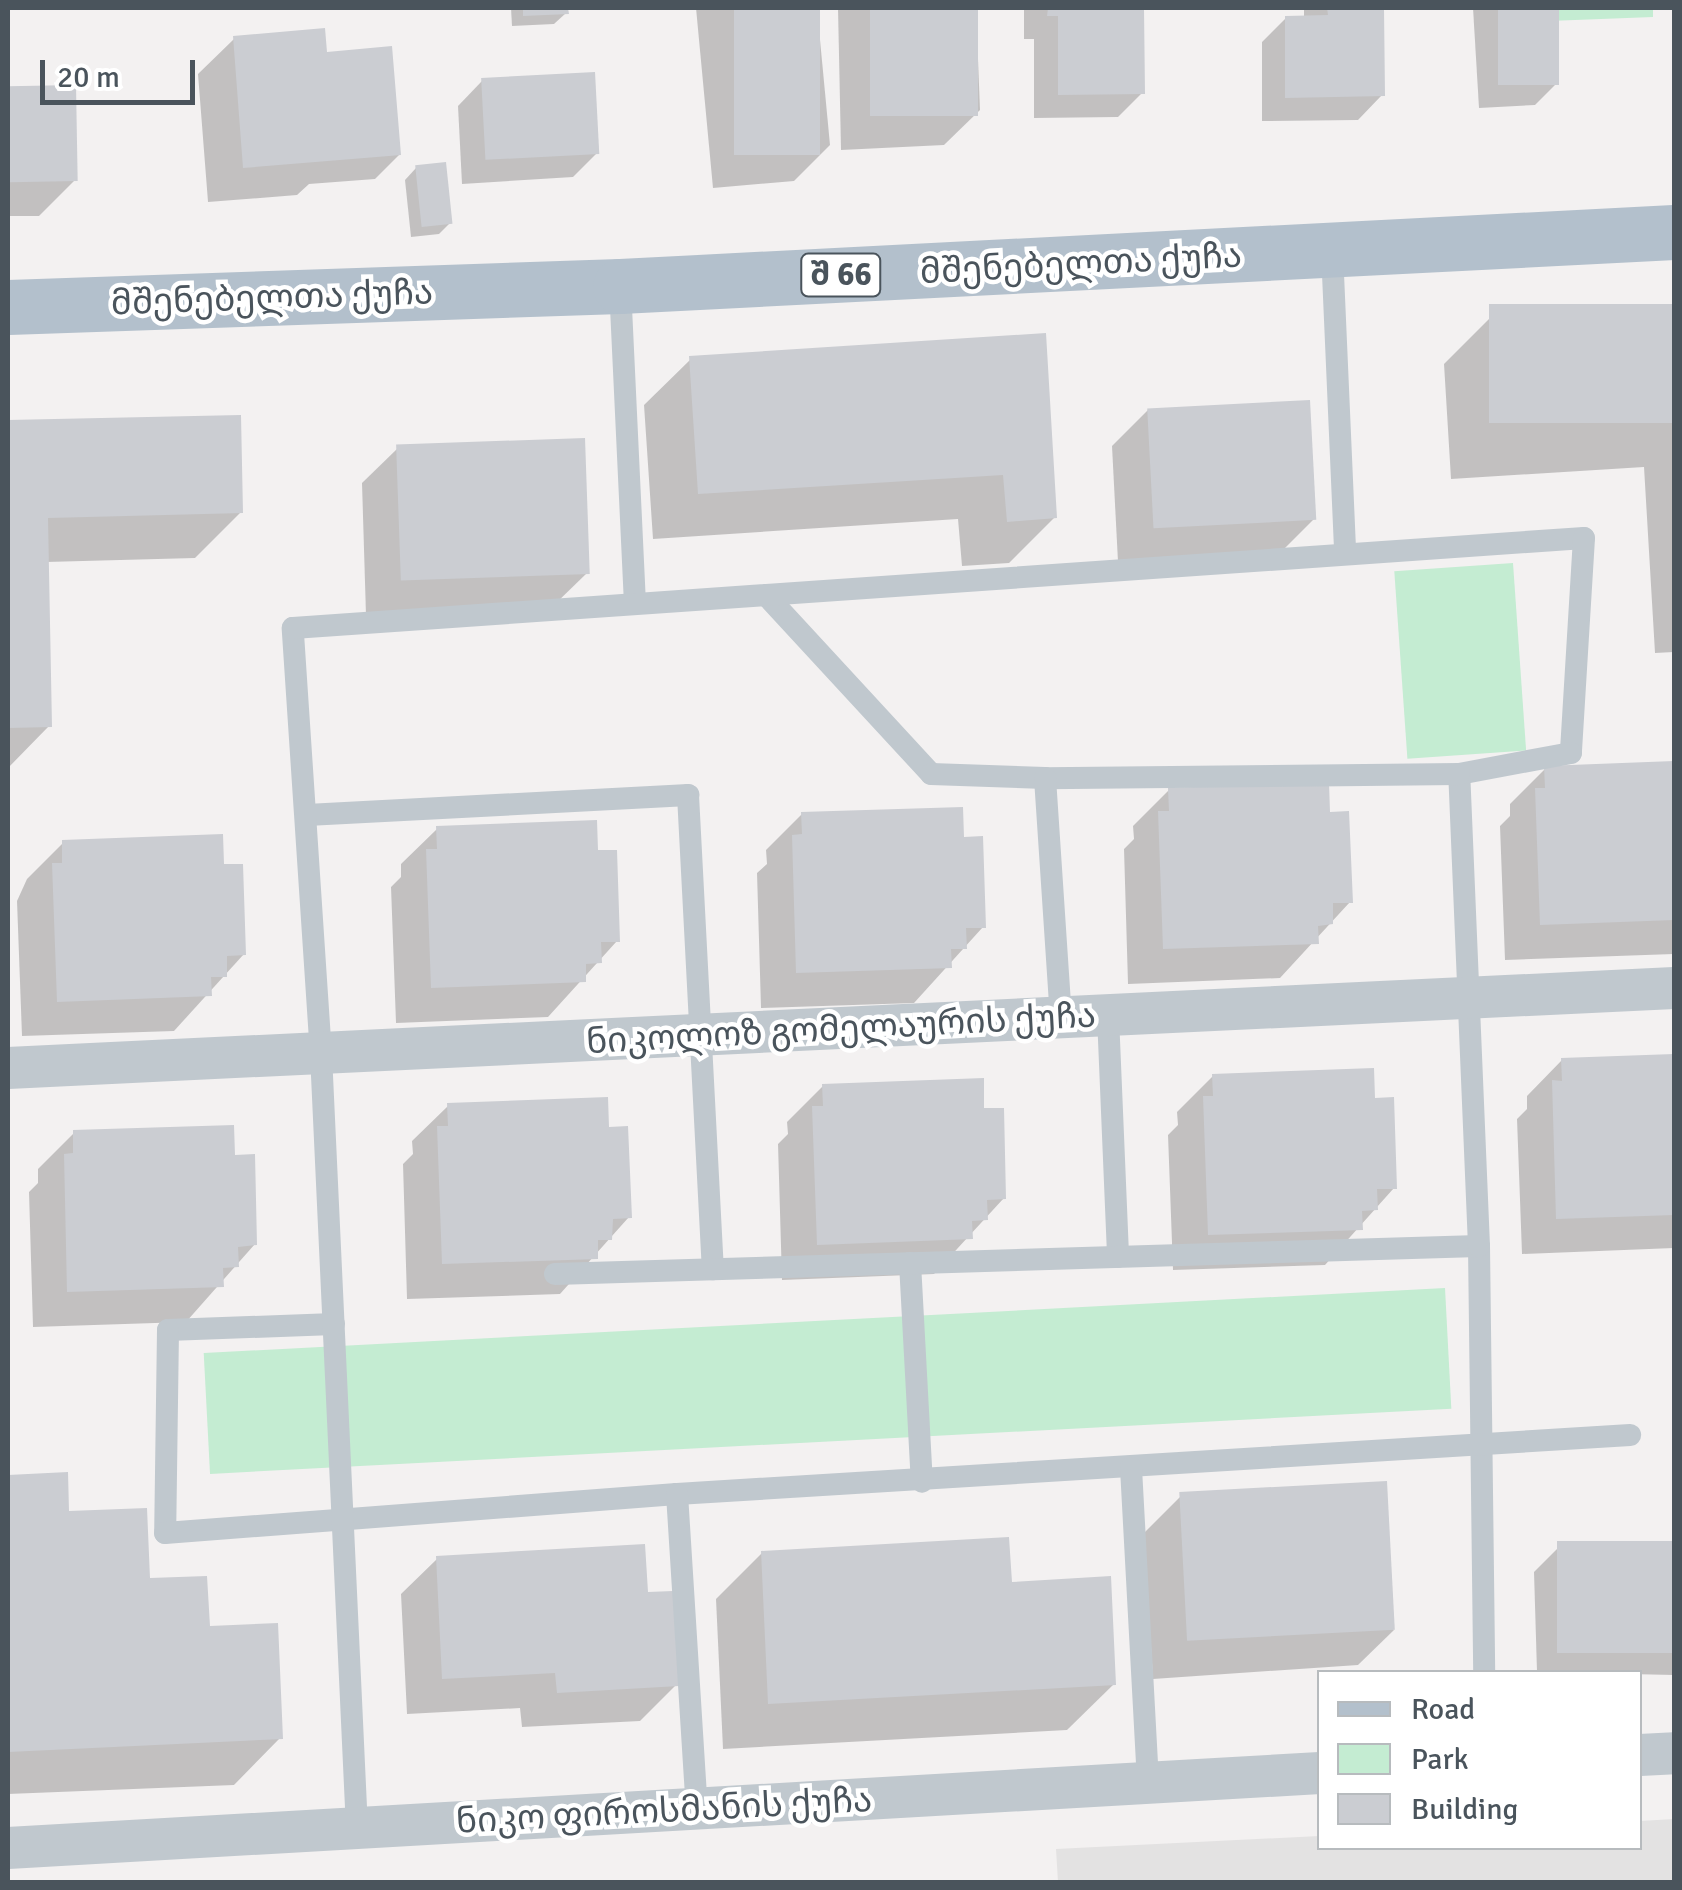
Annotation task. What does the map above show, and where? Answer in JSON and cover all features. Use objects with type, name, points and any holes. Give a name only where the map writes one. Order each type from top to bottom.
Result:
[{"type":"main road","name":"მშენებელთა ქუჩა","points":[[8,306],[620,286],[1674,232]]},
{"type":"street","name":"ნიკოლოზ გომელაურის ქუჩა","points":[[8,1068],[1674,988]]},
{"type":"street","points":[[1642,1755],[1674,1753]]},
{"type":"street","name":"ნიკო ფიროსმანის ქუჩა","points":[[8,1848],[1317,1773]]},
{"type":"lane","points":[[1332,251],[1346,554]]},
{"type":"lane","points":[[620,286],[635,599]]},
{"type":"lane","points":[[358,1829],[322,1054],[293,628],[635,599],[766,595],[1584,538],[1571,753],[1459,774],[1045,778],[931,774],[766,595]]},
{"type":"lane","points":[[1459,774],[1472,998],[1480,1246],[1484,1670]]},
{"type":"lane","points":[[1045,778],[1061,1018]]},
{"type":"lane","points":[[306,815],[688,795],[712,1269]]},
{"type":"lane","points":[[1108,1016],[1118,1256]]},
{"type":"lane","points":[[555,1274],[1480,1246]]},
{"type":"lane","points":[[910,1263],[922,1482]]},
{"type":"lane","points":[[334,1324],[168,1330],[165,1533],[677,1494],[922,1482],[1630,1435]]},
{"type":"lane","points":[[1131,1468],[1148,1784]]},
{"type":"lane","points":[[677,1494],[697,1809]]},
{"type":"shaded area","points":[[1674,1819],[1674,1882],[1058,1882],[1056,1849],[1317,1836],[1317,1850],[1642,1850],[1642,1821]]},
{"type":"green space","points":[[1549,8],[1653,8],[1653,17],[1549,21]]},
{"type":"green space","points":[[1513,563],[1526,751],[1407,759],[1394,571]]},
{"type":"green space","points":[[1445,1288],[1451,1409],[210,1474],[204,1353]]},
{"type":"building","points":[[523,8],[568,8],[569,14],[523,16]]},
{"type":"building","points":[[734,8],[820,8],[820,155],[734,155]]},
{"type":"building","points":[[870,8],[978,8],[978,116],[870,116]]},
{"type":"building","points":[[1048,8],[1144,8],[1145,94],[1058,95],[1058,16],[1047,16]]},
{"type":"building","points":[[1327,8],[1384,8],[1385,96],[1285,98],[1285,16],[1328,15]]},
{"type":"building","points":[[1498,8],[1559,8],[1559,85],[1498,85]]},
{"type":"building","points":[[325,28],[327,52],[392,46],[401,155],[243,168],[233,36]]},
{"type":"building","points":[[595,72],[599,154],[485,160],[481,78]]},
{"type":"building","points":[[76,85],[78,181],[10,182],[8,86]]},
{"type":"building","points":[[446,162],[452,224],[422,227],[415,165]]},
{"type":"building","points":[[1489,304],[1674,304],[1674,423],[1489,423]]},
{"type":"building","points":[[1046,333],[1057,518],[1007,522],[1003,475],[698,494],[689,356]]},
{"type":"building","points":[[1310,400],[1316,520],[1154,528],[1147,409]]},
{"type":"building","points":[[241,415],[243,513],[48,518],[52,727],[8,728],[8,420]]},
{"type":"building","points":[[585,438],[590,574],[401,581],[396,445]]},
{"type":"building","points":[[1674,761],[1674,920],[1540,925],[1535,788],[1545,788],[1544,766]]},
{"type":"building","points":[[1329,782],[1330,812],[1349,811],[1353,903],[1333,903],[1333,924],[1318,926],[1319,944],[1163,949],[1158,811],[1169,811],[1168,788]]},
{"type":"building","points":[[963,807],[964,837],[983,836],[986,928],[966,928],[967,949],[951,949],[952,968],[796,973],[792,835],[802,834],[801,812]]},
{"type":"building","points":[[597,820],[598,850],[617,850],[620,942],[601,942],[602,963],[586,964],[586,982],[431,988],[426,849],[437,849],[436,826]]},
{"type":"building","points":[[223,834],[224,864],[243,864],[246,955],[227,956],[227,977],[211,977],[212,996],[57,1002],[52,863],[62,863],[62,840]]},
{"type":"building","points":[[1674,1054],[1674,1215],[1556,1219],[1552,1080],[1562,1081],[1561,1058]]},
{"type":"building","points":[[1374,1068],[1375,1098],[1394,1097],[1397,1189],[1377,1189],[1378,1210],[1362,1211],[1363,1230],[1208,1235],[1203,1096],[1213,1096],[1212,1074]]},
{"type":"building","points":[[984,1078],[984,1108],[1004,1108],[1006,1199],[987,1200],[988,1220],[972,1221],[973,1239],[817,1245],[812,1106],[823,1106],[822,1084]]},
{"type":"building","points":[[608,1097],[609,1127],[628,1126],[632,1218],[613,1219],[612,1240],[598,1240],[598,1259],[442,1264],[437,1126],[448,1126],[447,1103]]},
{"type":"building","points":[[234,1125],[235,1155],[255,1154],[257,1245],[238,1247],[239,1267],[223,1268],[224,1287],[67,1292],[64,1154],[73,1153],[73,1130]]},
{"type":"building","points":[[68,1472],[69,1511],[147,1508],[150,1578],[207,1576],[210,1626],[278,1623],[283,1739],[8,1752],[8,1475]]},
{"type":"building","points":[[1387,1481],[1395,1630],[1187,1641],[1179,1492]]},
{"type":"building","points":[[1009,1537],[1012,1582],[1111,1576],[1116,1685],[768,1704],[761,1551]]},
{"type":"building","points":[[1557,1541],[1674,1541],[1674,1653],[1557,1653]]},
{"type":"building","points":[[645,1544],[648,1592],[673,1591],[679,1686],[557,1693],[555,1673],[442,1679],[436,1556]]}]
